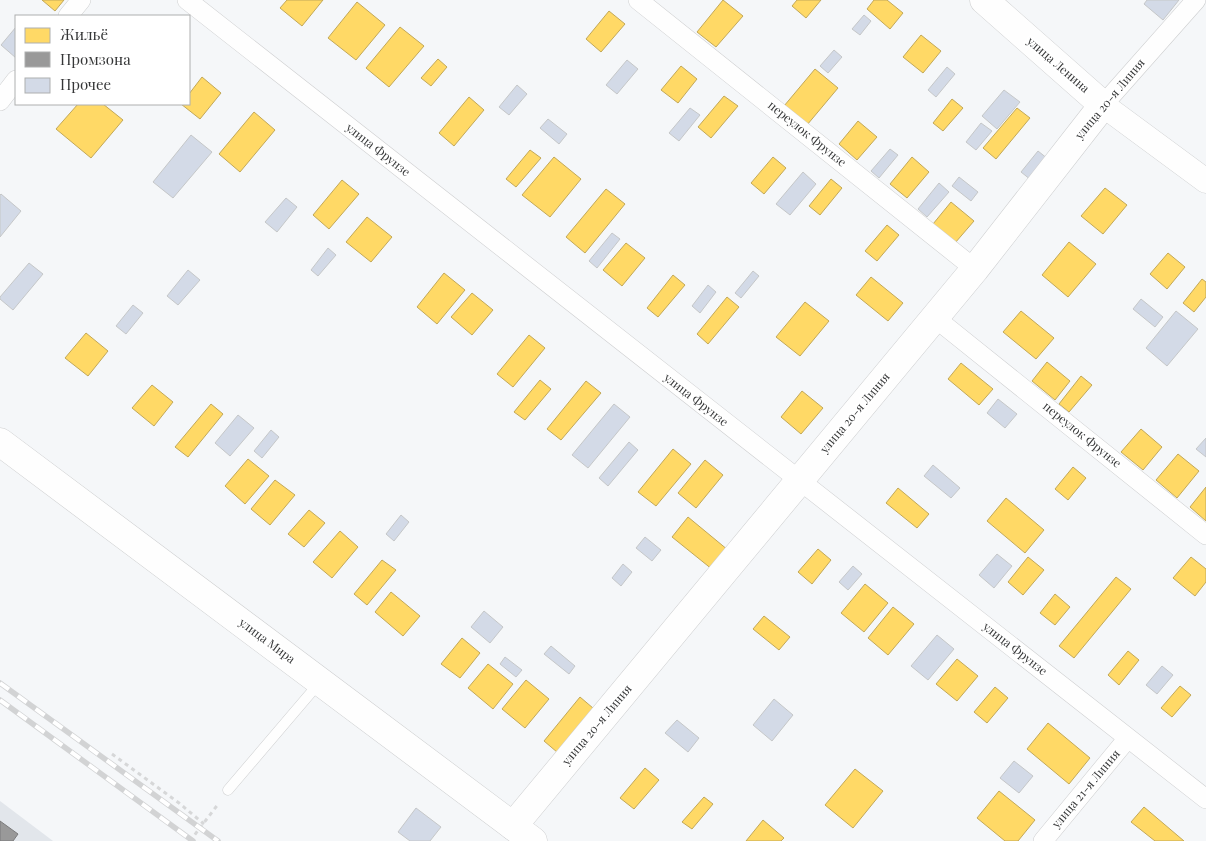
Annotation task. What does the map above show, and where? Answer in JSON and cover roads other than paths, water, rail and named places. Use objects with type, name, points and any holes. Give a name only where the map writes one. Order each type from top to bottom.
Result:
[{"type":"main road","name":"улица Ленина","points":[[984,0],[1103,105]]},
{"type":"main road","name":"улица 20-я Линия","points":[[523,833],[799,481],[976,269],[1103,105]]},
{"type":"main road","name":"улица Мира","points":[[0,442],[523,833]]},
{"type":"street","points":[[69,15],[81,0]]},
{"type":"street","name":"улица Фрунзе","points":[[187,0],[1206,799]]},
{"type":"street","name":"переулок Фрунзе","points":[[638,0],[976,269]]},
{"type":"street","name":"улица 20-я Линия","points":[[1103,105],[1196,0]]},
{"type":"street","points":[[0,100],[15,81]]},
{"type":"street","name":"улица Ленина","points":[[1103,105],[1206,180]]},
{"type":"street","name":"переулок Фрунзе","points":[[934,317],[1206,535]]},
{"type":"street","name":"улица 21-я Линия","points":[[1043,841],[1128,738]]},
{"type":"lane","points":[[228,790],[320,682]]},
{"type":"railway","points":[[0,683],[218,841]]},
{"type":"railway","points":[[0,700],[193,841]]}]
